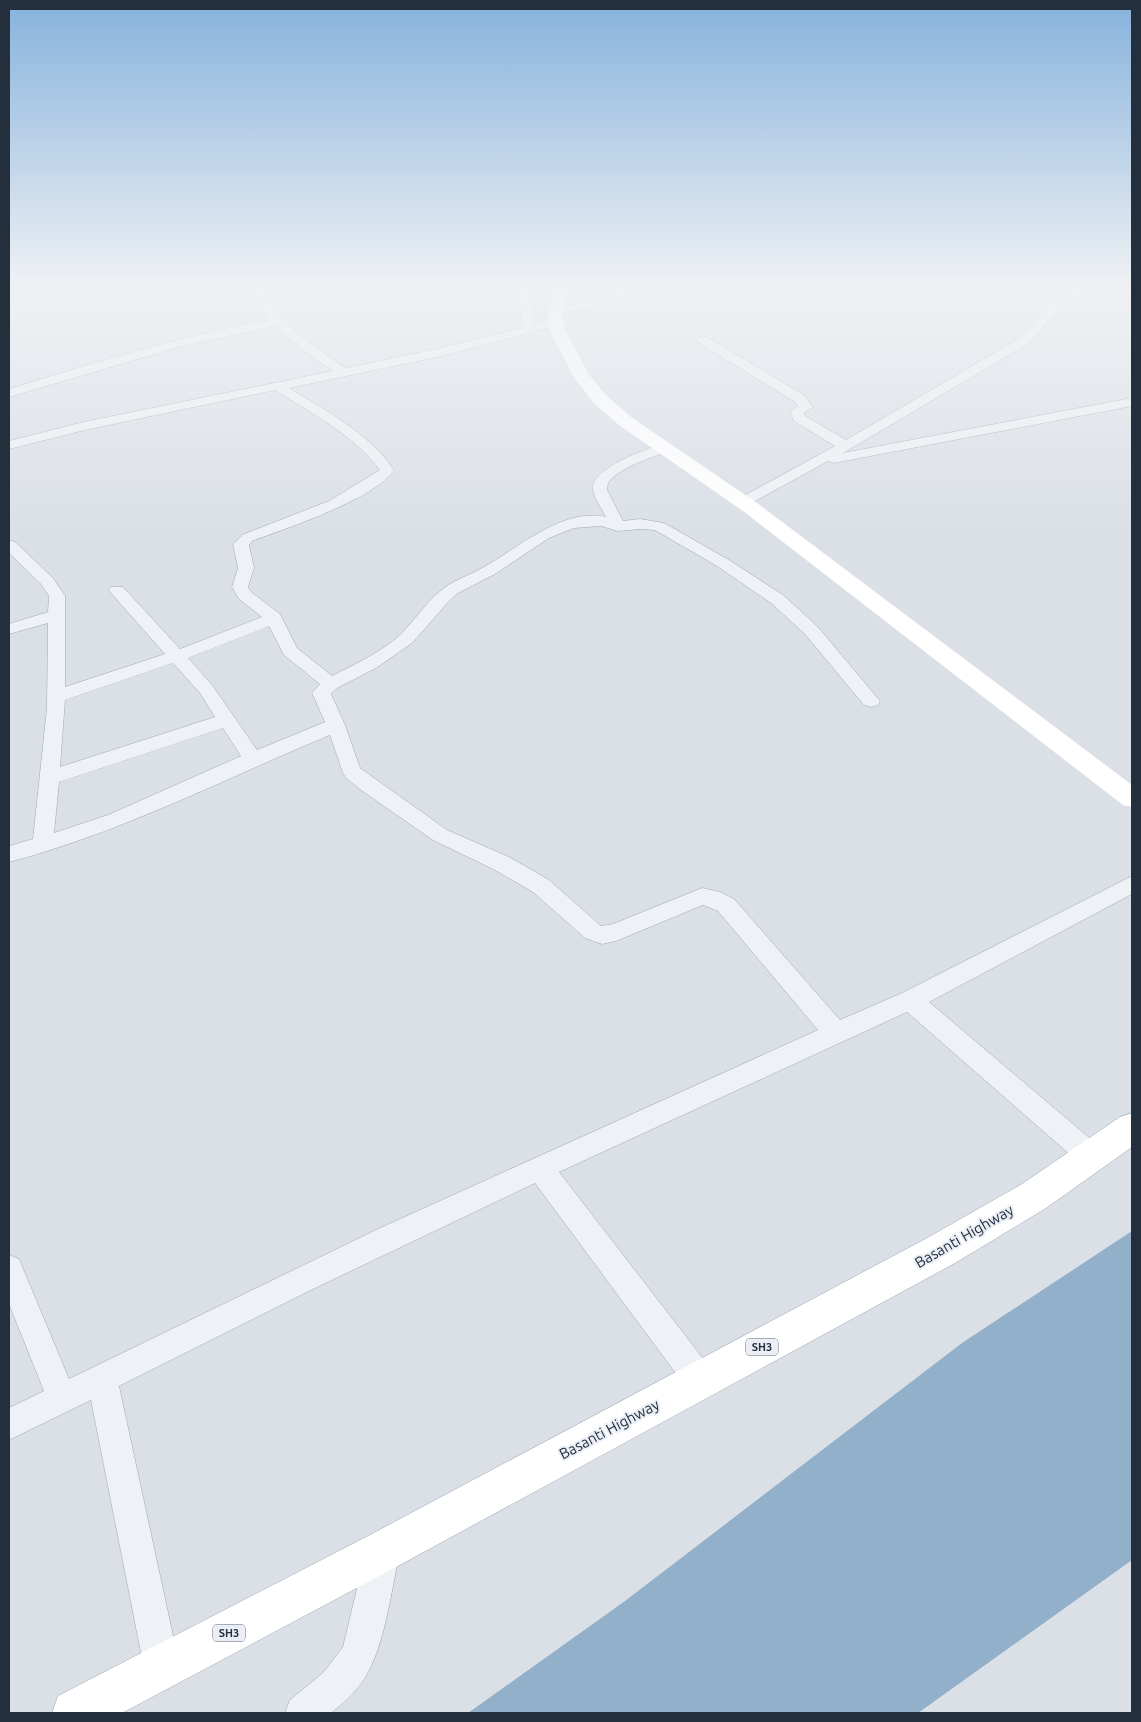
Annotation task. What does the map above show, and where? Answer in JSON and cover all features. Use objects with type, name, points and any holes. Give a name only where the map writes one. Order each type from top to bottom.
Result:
[{"type":"main road","points":[[577,368],[600,399],[625,421],[743,502],[1132,798]]},
{"type":"main road","name":"Basanti Highway","points":[[75,1713],[383,1552],[942,1250],[1034,1196],[1132,1128]]},
{"type":"street","points":[[9,393],[90,368]]},
{"type":"street","points":[[339,368],[344,372]]},
{"type":"street","points":[[9,428],[13,444],[84,426],[362,368]]},
{"type":"street","points":[[750,368],[800,399],[806,407],[797,412],[798,418],[846,446]]},
{"type":"street","points":[[743,502],[846,446],[977,368]]},
{"type":"street","points":[[276,385],[329,420],[382,462],[387,470],[383,476],[334,504],[242,541],[246,571],[240,587],[245,595],[274,618],[290,650],[331,684]]},
{"type":"street","points":[[814,463],[1132,402]]},
{"type":"street","points":[[618,526],[598,486],[602,479],[612,470],[664,448]]},
{"type":"street","points":[[836,1033],[726,906],[712,898],[702,896],[616,932],[602,934],[593,932],[579,922],[542,886],[503,864],[440,835],[353,773],[346,762],[336,725],[323,701],[321,693],[331,684],[370,664],[406,639],[444,596],[452,590],[488,571],[544,535],[571,524],[593,521],[618,526],[646,524],[660,526],[723,563],[778,599],[811,630],[870,701]]},
{"type":"street","points":[[9,545],[52,588],[57,596],[56,697],[43,844]]},
{"type":"street","points":[[117,590],[206,689],[253,759]]},
{"type":"street","points":[[9,629],[56,615]]},
{"type":"street","points":[[56,697],[177,656],[274,618]]},
{"type":"street","points":[[49,778],[227,720]]},
{"type":"street","points":[[10,855],[115,820],[253,759],[336,725]]},
{"type":"street","points":[[9,1424],[214,1322],[540,1168],[758,1067],[910,1000],[1132,884]]},
{"type":"street","points":[[910,1000],[1091,1156]]},
{"type":"street","points":[[540,1168],[700,1380]]},
{"type":"street","points":[[9,1269],[62,1399]]},
{"type":"street","points":[[102,1378],[162,1668]]},
{"type":"street","points":[[303,1713],[343,1681],[355,1664],[360,1651],[383,1552]]},
{"type":"water","points":[[1132,1231],[1132,1560],[918,1713],[468,1713],[625,1601],[962,1343]]}]
